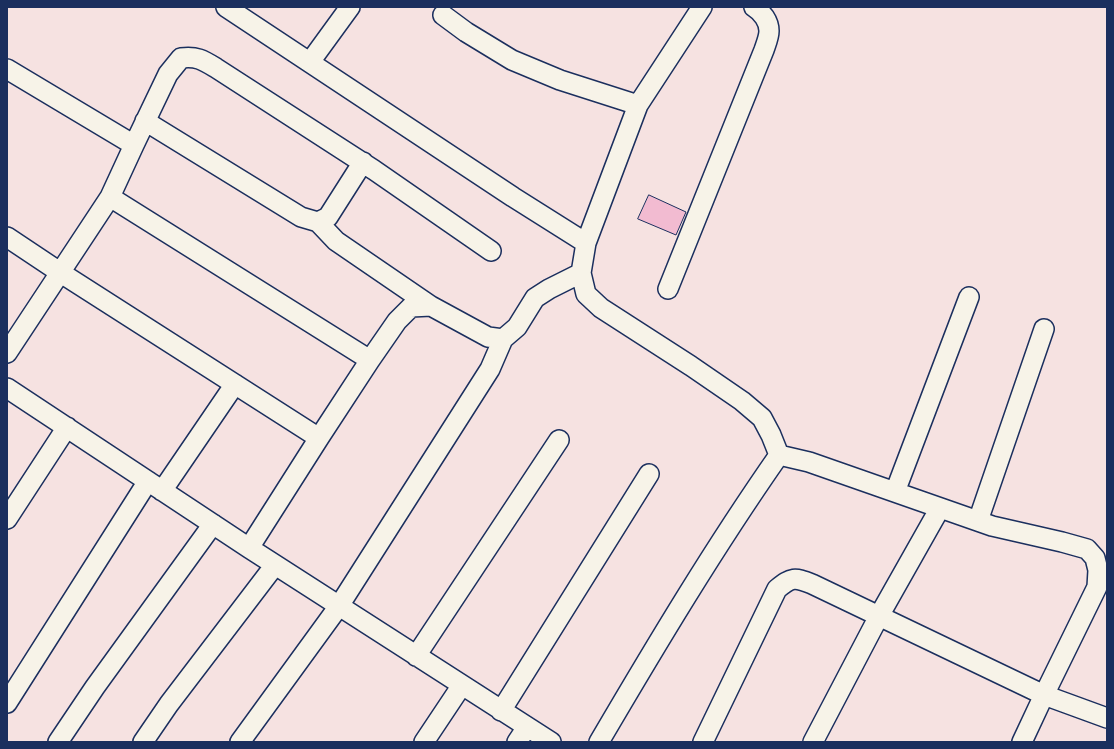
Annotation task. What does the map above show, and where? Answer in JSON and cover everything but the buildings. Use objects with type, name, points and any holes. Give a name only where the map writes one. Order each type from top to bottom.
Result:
[{"type":"street","points":[[226,7],[513,197],[586,243]]},
{"type":"street","points":[[310,62],[350,7]]},
{"type":"street","points":[[702,7],[638,105],[586,243],[581,273],[586,294],[601,308],[691,366],[742,401],[762,418],[779,455]]},
{"type":"street","points":[[668,289],[764,50],[769,31],[766,18],[754,7]]},
{"type":"street","points":[[443,16],[512,60],[560,80],[638,105]]},
{"type":"street","points":[[7,353],[110,197],[168,74],[181,58],[191,57],[204,60],[363,162],[491,251]]},
{"type":"street","points":[[7,69],[134,145]]},
{"type":"street","points":[[145,121],[301,217],[318,222],[336,241],[431,306],[488,337],[503,339]]},
{"type":"street","points":[[318,222],[328,217],[363,162]]},
{"type":"street","points":[[110,197],[370,360]]},
{"type":"street","points":[[7,237],[319,438]]},
{"type":"street","points":[[240,742],[339,606],[490,369],[503,339],[517,327],[535,298],[549,289],[581,273]]},
{"type":"street","points":[[895,492],[969,297]]},
{"type":"street","points":[[250,548],[319,438],[397,321],[411,307],[431,306]]},
{"type":"street","points":[[978,521],[1044,329]]},
{"type":"street","points":[[7,703],[155,486],[235,384]]},
{"type":"street","points":[[10,395],[67,427],[275,565],[462,685],[501,711],[522,735],[551,742]]},
{"type":"street","points":[[7,519],[67,427]]},
{"type":"street","points":[[416,656],[559,440]]},
{"type":"street","points":[[779,455],[809,462],[992,526],[1087,549],[1095,558],[1098,570],[1097,587],[1022,742]]},
{"type":"street","points":[[599,742],[642,668],[740,512],[779,455]]},
{"type":"street","points":[[501,711],[649,474]]},
{"type":"street","points":[[813,742],[878,616],[940,508]]},
{"type":"street","points":[[58,742],[95,687],[214,524]]},
{"type":"street","points":[[143,742],[168,704],[275,565]]},
{"type":"street","points":[[704,742],[777,589],[787,581],[798,579],[812,584],[1044,695],[1107,718]]},
{"type":"street","points":[[424,742],[462,685]]}]
